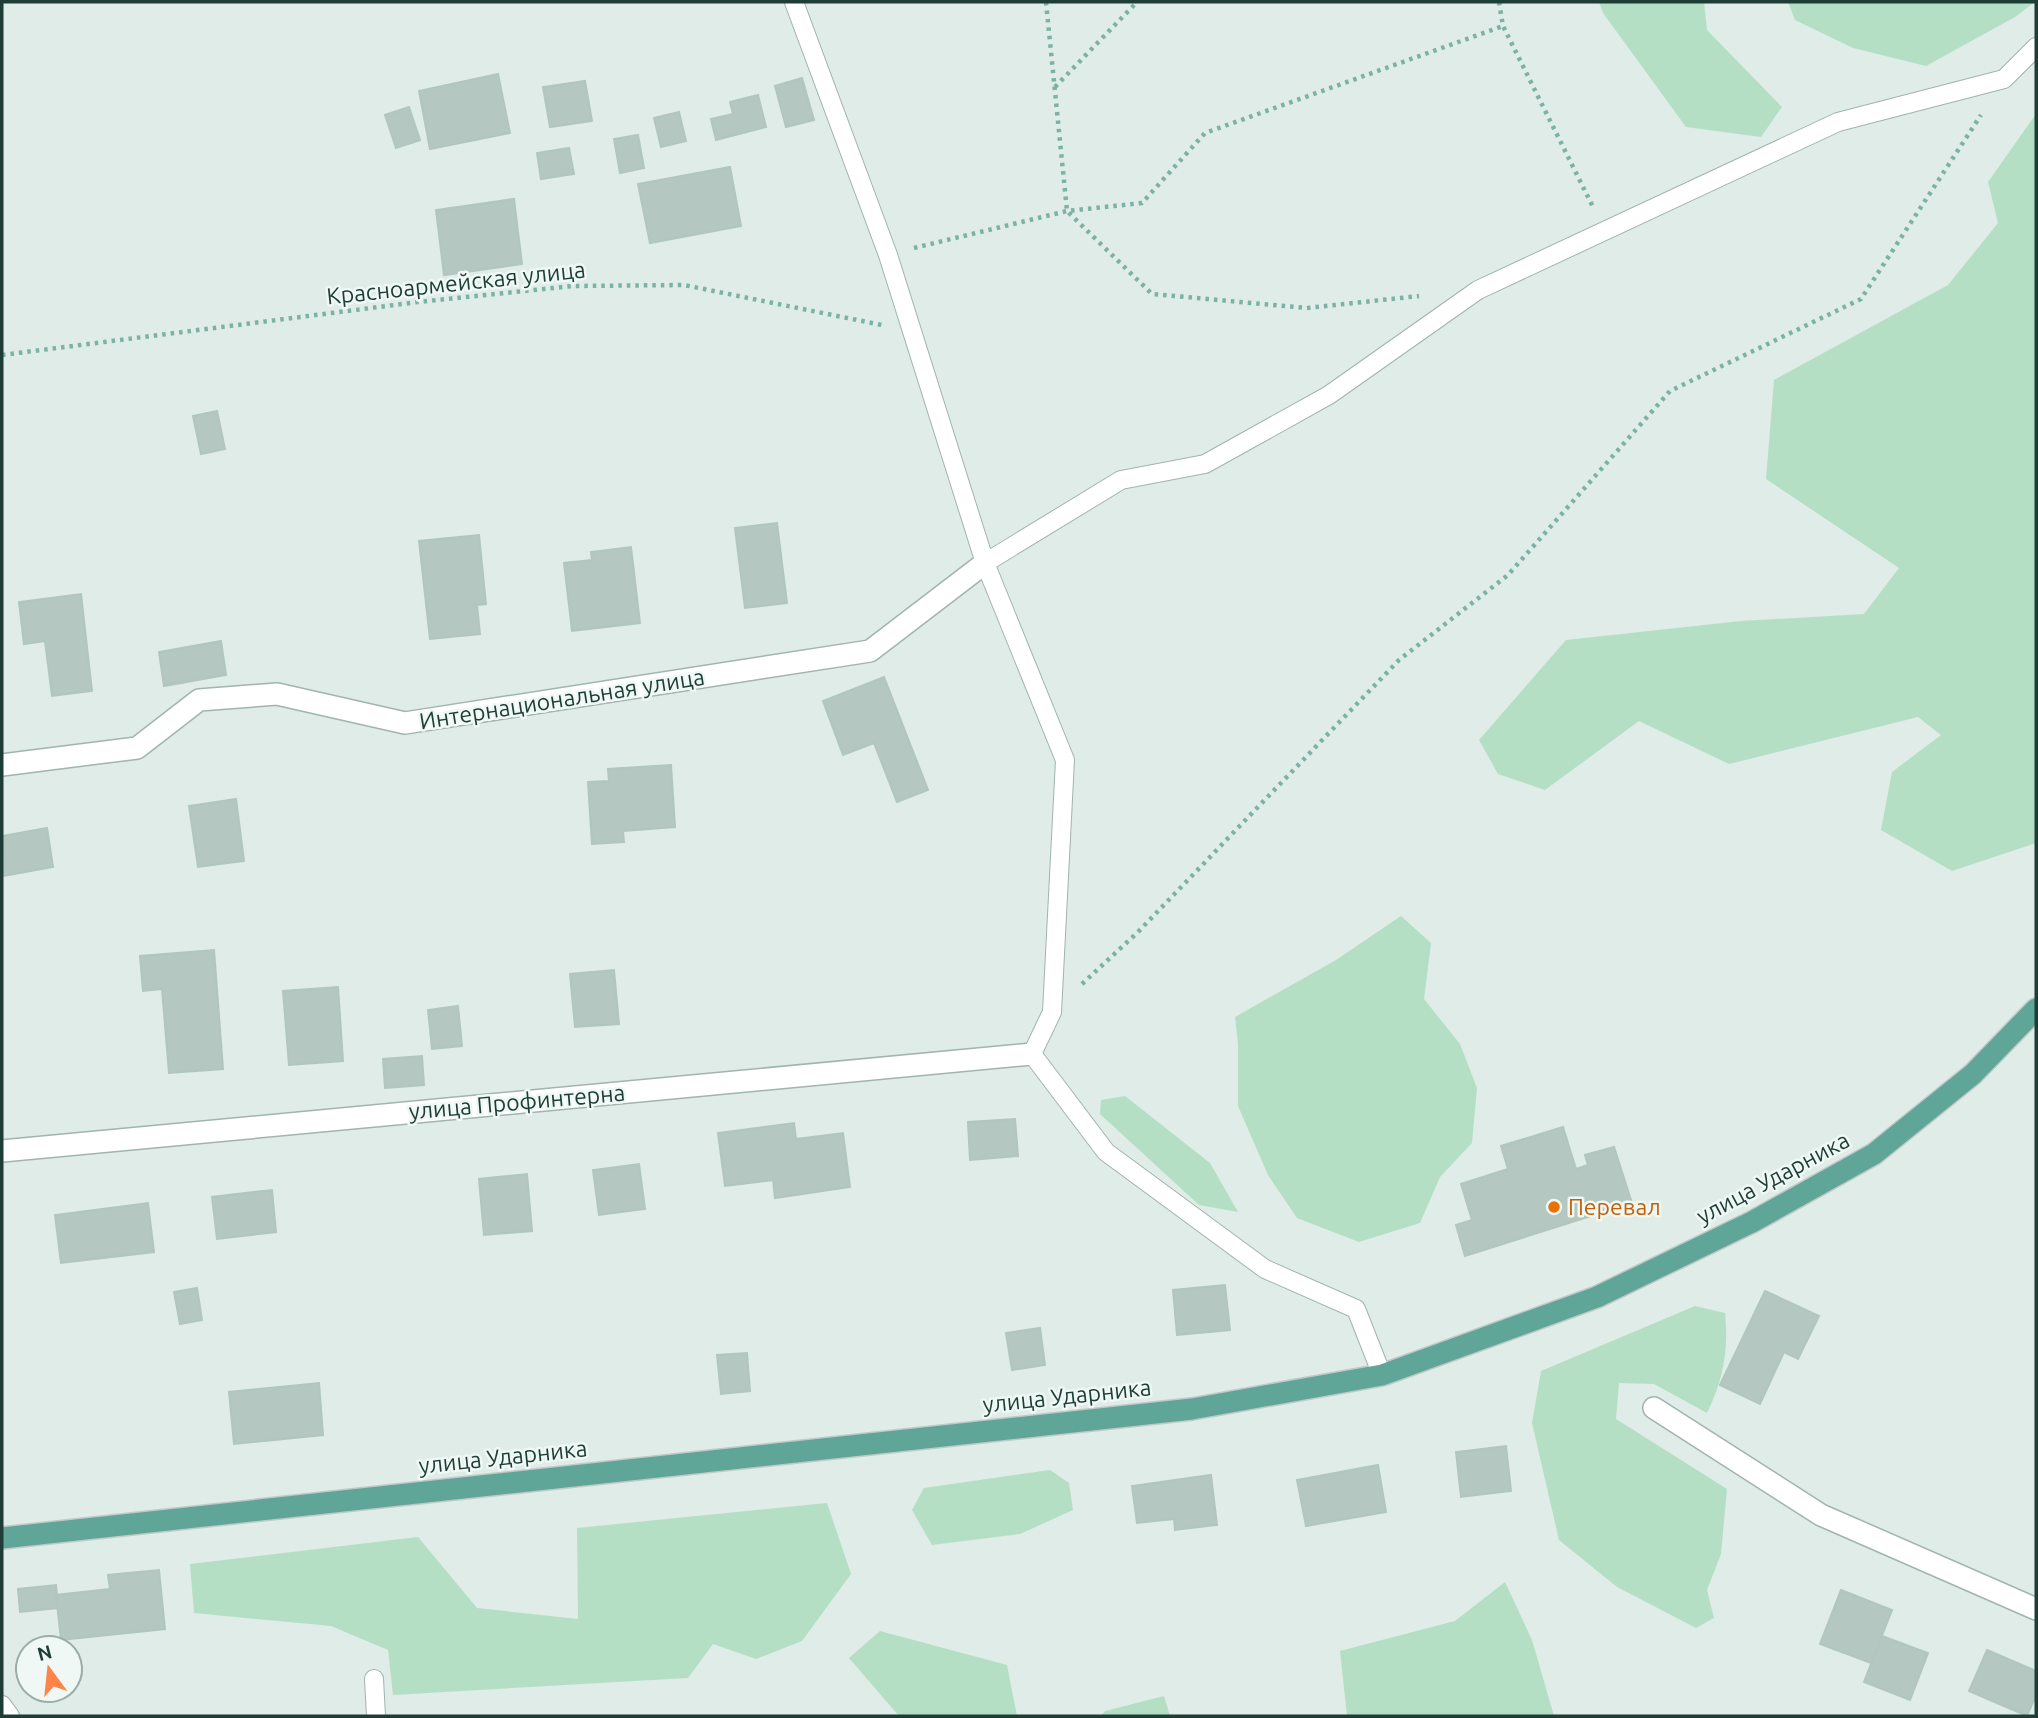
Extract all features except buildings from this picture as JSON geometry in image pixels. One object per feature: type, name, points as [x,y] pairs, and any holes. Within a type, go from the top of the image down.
[{"type":"main road","name":"улица Ударника","points":[[2,1538],[1192,1409],[1382,1375],[1597,1297],[1789,1202],[1874,1154],[1973,1074],[2036,1009]]},
{"type":"street","name":"Интернациональная улица","points":[[2,765],[137,747],[199,700],[277,694],[405,723],[870,651],[985,563]]},
{"type":"street","name":"улица Профинтерна","points":[[2,1151],[1032,1054]]},
{"type":"street","points":[[1654,1408],[1821,1515],[2036,1609]]},
{"type":"lane","points":[[794,2],[888,255],[985,563],[1065,760],[1052,1012],[1032,1054],[1106,1152],[1265,1269],[1356,1309],[1382,1375]]},
{"type":"lane","points":[[985,563],[1121,480],[1205,464],[1329,395],[1478,290],[1838,122],[2004,79],[2036,47]]},
{"type":"lane","points":[[374,1679],[376,1716]]},
{"type":"lane","points":[[2,1706],[10,1716]]},
{"type":"path","points":[[1046,2],[1067,211],[1152,294],[1307,308],[1425,295]]},
{"type":"path","points":[[1055,87],[1137,2]]},
{"type":"path","points":[[1499,2],[1503,26],[1605,229]]},
{"type":"path","points":[[888,255],[1067,211],[1142,203],[1205,133],[1503,26]]},
{"type":"path","points":[[1052,1012],[1138,932],[1399,660],[1507,575],[1670,391],[1861,299],[2004,79]]},
{"type":"path","name":"Красноармейская улица","points":[[2,355],[418,302],[573,286],[684,285],[912,331]]},
{"type":"green space","points":[[1599,2],[1704,2],[1707,30],[1782,107],[1761,137],[1686,127],[1603,13]]},
{"type":"green space","points":[[1788,2],[2035,2],[2015,17],[1926,66],[1853,48],[1795,20]]},
{"type":"green space","points":[[2036,114],[2036,843],[1952,871],[1881,830],[1892,772],[1941,735],[1918,717],[1729,764],[1639,721],[1545,790],[1498,774],[1479,740],[1566,640],[1741,621],[1864,614],[1899,568],[1766,479],[1774,380],[1948,285],[1998,223],[1988,182]]},
{"type":"green space","points":[[1401,916],[1431,943],[1424,999],[1460,1044],[1477,1088],[1472,1143],[1440,1177],[1420,1223],[1359,1242],[1297,1218],[1268,1175],[1238,1106],[1235,1017],[1336,960]]},
{"type":"green space","points":[[1125,1096],[1210,1163],[1238,1212],[1199,1205],[1100,1114],[1101,1100]]},
{"type":"green space","points":[[1695,1306],[1725,1313],[1724,1364],[1707,1413],[1654,1384],[1619,1383],[1616,1419],[1727,1489],[1721,1554],[1707,1590],[1714,1618],[1696,1628],[1617,1587],[1559,1540],[1532,1423],[1541,1371]]},
{"type":"green space","points":[[1050,1470],[1069,1483],[1073,1510],[1020,1534],[932,1545],[912,1510],[924,1488]]},
{"type":"green space","points":[[827,1503],[851,1574],[802,1641],[756,1659],[713,1644],[688,1678],[393,1695],[388,1650],[331,1626],[194,1613],[190,1564],[418,1537],[477,1608],[578,1619],[577,1528]]},
{"type":"green space","points":[[1505,1582],[1532,1640],[1554,1716],[1347,1716],[1340,1651],[1455,1621]]},
{"type":"green space","points":[[880,1631],[1007,1665],[1017,1716],[899,1716],[849,1658]]},
{"type":"green space","points":[[1164,1696],[1170,1716],[1101,1716],[1105,1711]]},
{"type":"place","name":"Перевал","points":[[1554,1207]]}]
